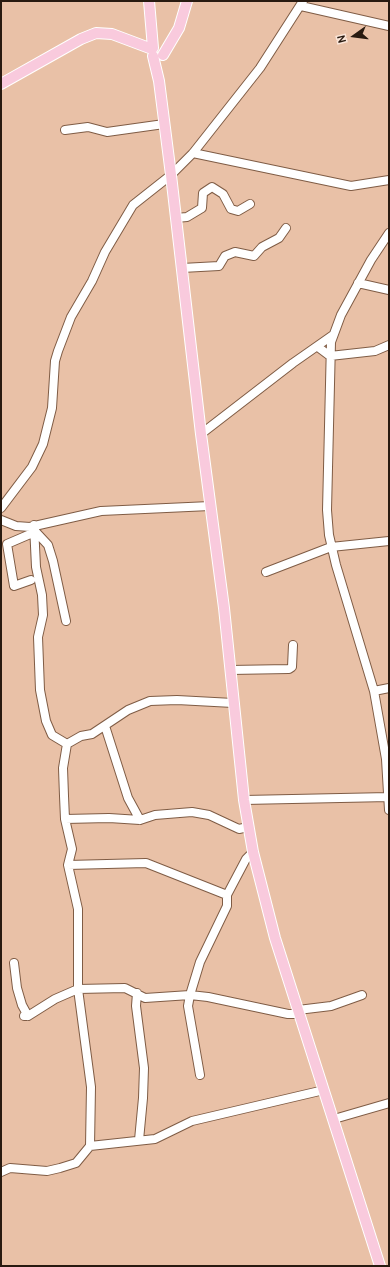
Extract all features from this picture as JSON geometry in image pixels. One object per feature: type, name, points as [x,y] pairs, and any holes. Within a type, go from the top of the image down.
[{"type":"main road","points":[[149,1],[157,52],[164,124],[248,827],[267,913],[380,1266]]},
{"type":"main road","points":[[157,52],[174,38],[183,17],[187,1]]},
{"type":"main road","points":[[1,84],[88,35],[102,32],[112,34],[157,52]]},
{"type":"street","points":[[1,508],[32,467],[43,444],[52,408],[55,361],[71,317],[92,281],[104,252],[133,205],[171,175],[193,153],[260,68],[302,3],[389,26]]},
{"type":"street","points":[[65,130],[88,127],[107,132],[164,124]]},
{"type":"street","points":[[193,153],[351,186],[389,180]]},
{"type":"street","points":[[176,218],[187,217],[202,208],[203,193],[212,187],[223,194],[231,209],[238,211],[250,204]]},
{"type":"street","points":[[182,268],[219,266],[225,256],[235,252],[254,256],[262,247],[279,238],[286,228]]},
{"type":"street","points":[[389,233],[358,283],[341,315],[333,335],[330,356],[331,410],[327,510],[331,547],[346,603],[374,691],[388,759],[389,810]]},
{"type":"street","points":[[358,283],[389,290]]},
{"type":"street","points":[[201,434],[293,363],[333,335]]},
{"type":"street","points":[[318,346],[330,356],[375,351],[389,345]]},
{"type":"street","points":[[31,580],[14,586],[7,544],[34,529],[100,511],[210,506]]},
{"type":"street","points":[[1,520],[16,526],[34,529],[48,545],[54,561],[66,621]]},
{"type":"street","points":[[34,529],[36,567],[42,595],[43,615],[38,637],[40,690],[46,721],[52,735],[67,744]]},
{"type":"street","points":[[266,572],[331,547],[389,541]]},
{"type":"street","points":[[230,670],[289,669],[292,667],[293,645]]},
{"type":"street","points":[[374,691],[389,688]]},
{"type":"street","points":[[1,1172],[10,1168],[47,1171],[60,1168],[76,1162],[90,1146],[91,1086],[78,989],[78,909],[68,865],[72,849],[66,819],[62,768],[67,744],[81,736],[92,734],[128,710],[150,701],[178,700],[233,703]]},
{"type":"street","points":[[105,726],[128,798],[140,820]]},
{"type":"street","points":[[244,800],[389,797]]},
{"type":"street","points":[[66,819],[109,818],[140,820],[155,815],[192,812],[209,816],[239,829],[248,827]]},
{"type":"street","points":[[200,1074],[188,1006],[190,995],[200,962],[227,906],[228,895],[246,859],[253,852]]},
{"type":"street","points":[[68,865],[146,863],[228,895]]},
{"type":"street","points":[[14,963],[17,988],[26,1016],[55,999],[78,989],[125,988],[145,998],[190,995],[208,997],[288,1014],[331,1006],[362,995]]},
{"type":"street","points":[[137,993],[136,1006],[144,1068],[139,1140]]},
{"type":"street","points":[[90,1146],[155,1139],[192,1121],[324,1090]]},
{"type":"street","points":[[334,1119],[389,1103]]}]
